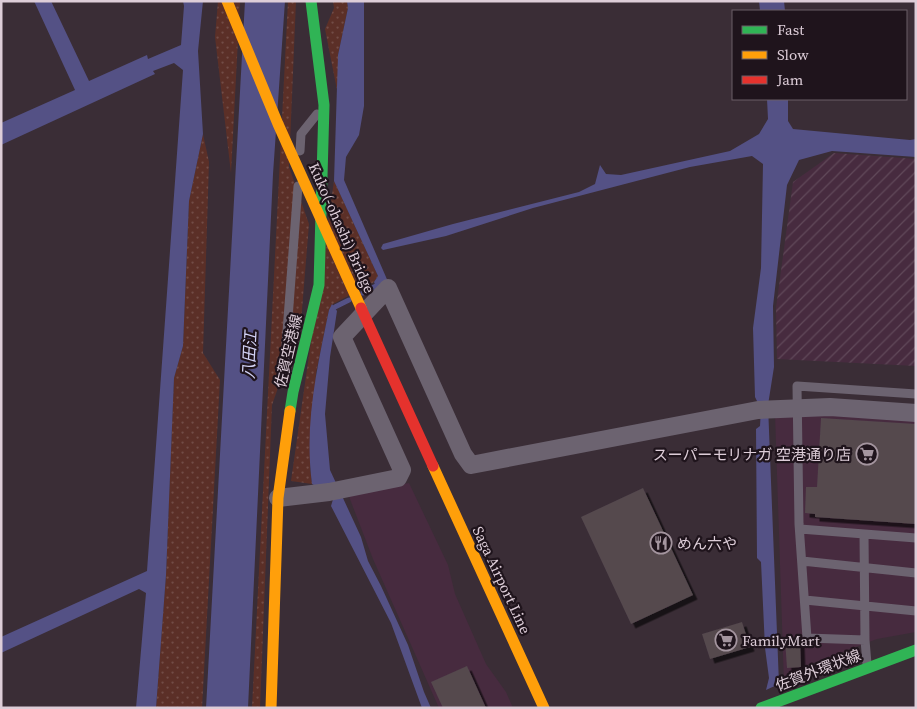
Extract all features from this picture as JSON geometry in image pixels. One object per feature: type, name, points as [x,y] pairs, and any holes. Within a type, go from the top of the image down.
[{"type":"main road","name":"Kuko(-ohashi) Bridge","points":[[227,1],[278,124],[434,466]]},
{"type":"main road","name":"佐賀空港線","points":[[270,708],[278,498],[293,392],[319,285],[324,105],[311,1]]},
{"type":"main road","name":"Saga Airport Line","points":[[434,466],[544,708]]},
{"type":"main road","name":"佐賀外環状線","points":[[761,708],[916,650]]},
{"type":"street","points":[[278,498],[398,478],[402,470],[342,337],[388,288],[464,454],[471,465],[765,410],[830,407],[916,413]]},
{"type":"lane","points":[[293,392],[285,358],[301,134],[324,105]]},
{"type":"lane","points":[[865,640],[807,638],[800,529],[797,386],[916,394]]},
{"type":"lane","points":[[800,529],[916,538]]},
{"type":"lane","points":[[864,534],[865,640],[868,667]]},
{"type":"lane","points":[[802,561],[916,573]]},
{"type":"lane","points":[[805,600],[916,611]]},
{"type":"shaded area","points":[[218,1],[240,1],[231,173],[215,37]]},
{"type":"shaded area","points":[[288,1],[296,1],[289,167],[309,224],[301,322],[272,405],[260,708],[252,708]]},
{"type":"shaded area","points":[[333,1],[347,1],[348,8],[338,55],[338,95],[325,29],[334,8]]},
{"type":"shaded area","points":[[203,134],[209,162],[203,353],[220,380],[202,708],[156,708],[166,575],[174,378],[183,346],[189,201]]},
{"type":"shaded area","points":[[834,153],[916,159],[916,366],[777,359],[776,308],[793,182]]},
{"type":"shaded area","points":[[334,181],[378,276],[374,282],[333,304],[329,310],[316,373],[310,468],[312,484],[291,481]]},
{"type":"shaded area","points":[[775,414],[916,418],[916,632],[877,639],[805,666],[784,684]]},
{"type":"shaded area","points":[[409,483],[448,565],[455,594],[486,664],[506,692],[513,708],[439,708],[373,559],[348,494]]},
{"type":"water","points":[[34,1],[51,1],[89,81],[147,55],[148,59],[181,45],[183,1],[203,1],[198,51],[203,134],[189,201],[183,346],[174,378],[166,575],[156,708],[136,708],[146,593],[139,589],[1,653],[1,637],[147,571],[183,70],[174,63],[153,71],[155,74],[1,145],[1,123],[75,90]]},
{"type":"water","name":"八田江","points":[[245,1],[285,1],[273,174],[248,708],[206,708]]},
{"type":"water","points":[[347,1],[364,1],[364,106],[359,135],[346,157],[344,180],[389,284],[377,289],[374,282],[378,276],[334,181],[338,55],[348,8]]},
{"type":"water","points":[[759,1],[784,1],[785,10],[760,10]]},
{"type":"water","points":[[767,100],[788,100],[788,121],[793,129],[916,139],[916,157],[832,151],[799,160],[787,185],[773,306],[774,367],[768,405],[779,684],[766,690],[769,678],[765,648],[761,562],[757,558],[756,429],[760,426],[761,409],[755,397],[753,328],[761,268],[763,164],[752,156],[690,167],[533,208],[446,236],[383,250],[381,248],[383,244],[453,224],[579,192],[595,184],[600,165],[606,174],[621,175],[730,151],[759,134],[768,119]]},
{"type":"water","points":[[332,304],[337,311],[330,357],[325,414],[330,470],[361,537],[368,561],[408,645],[431,708],[422,708],[391,623],[331,506],[334,496],[312,484],[310,440],[313,396],[324,332]]},
{"type":"building","name":"スーパーモリナガ 空港通り店","points":[[821,418],[916,424],[916,524],[815,517],[815,514],[805,513],[806,487],[817,487]]},
{"type":"building","points":[[643,488],[693,595],[631,624],[581,517]]},
{"type":"building","name":"FamilyMart","points":[[742,622],[750,647],[710,659],[702,634]]},
{"type":"building","points":[[785,640],[800,640],[801,667],[787,668]]},
{"type":"building","points":[[467,666],[486,708],[443,708],[431,682]]},
{"type":"waterway","points":[[363,293],[376,286]]},
{"type":"waterway","points":[[335,307],[349,300]]},
{"type":"traffic: fast","points":[[290,411],[319,285],[324,105],[311,1]]},
{"type":"traffic: fast","points":[[761,708],[916,650]]},
{"type":"traffic: slow","points":[[227,1],[278,124],[361,308]]},
{"type":"traffic: slow","points":[[271,708],[278,498],[290,411]]},
{"type":"traffic: slow","points":[[433,466],[544,708]]},
{"type":"traffic: jam","points":[[361,308],[433,466]]},
{"type":"place","name":"スーパーモリナガ 空港通り店","points":[[867,454]]},
{"type":"place","name":"めん六や","points":[[661,543]]},
{"type":"place","name":"FamilyMart","points":[[726,640]]}]
